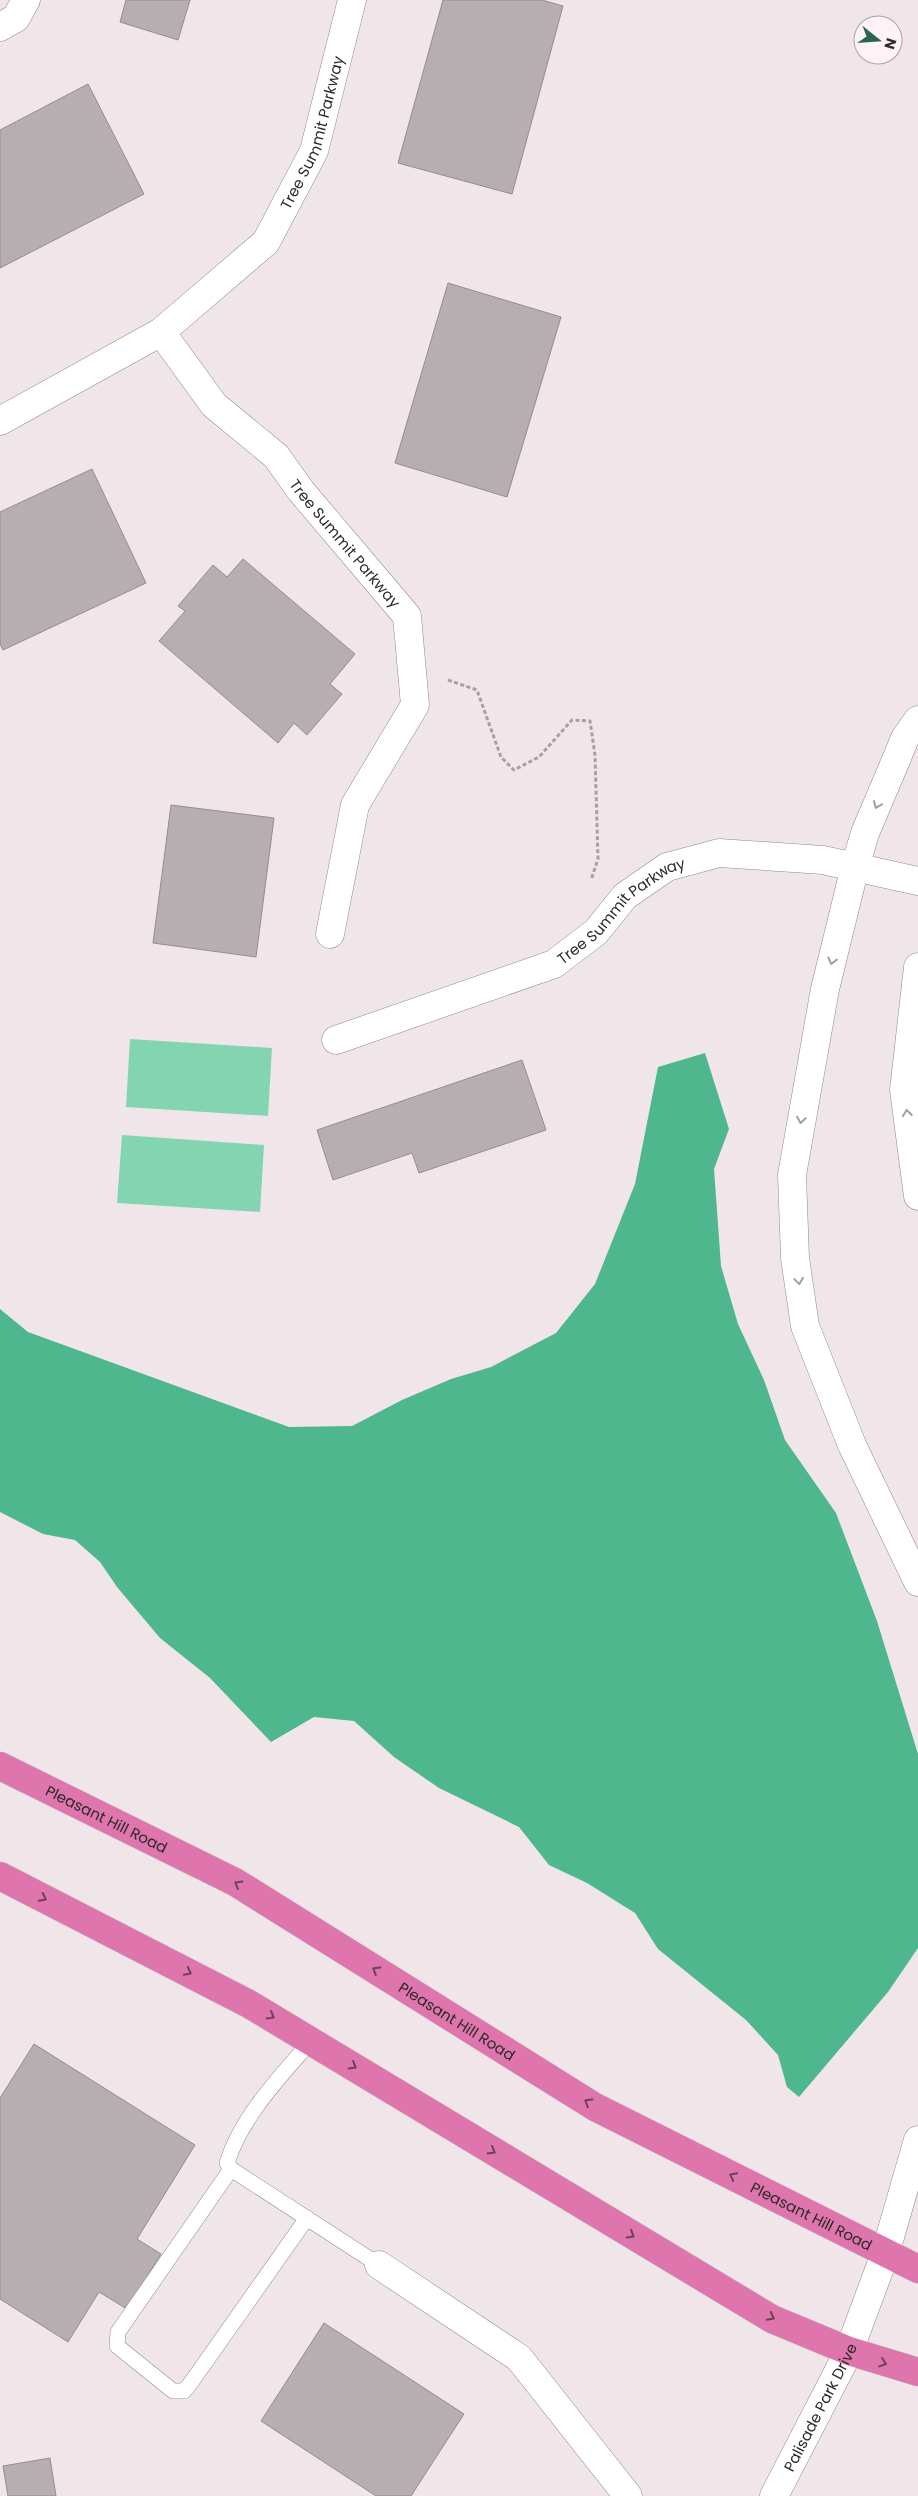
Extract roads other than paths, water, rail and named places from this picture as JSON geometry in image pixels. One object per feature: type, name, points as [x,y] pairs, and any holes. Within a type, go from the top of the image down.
[{"type":"highway","name":"Pleasant Hill Road","points":[[0,1766],[235,1882],[596,2106],[885,2254],[918,2269]]},
{"type":"highway","points":[[0,1876],[243,2000],[772,2319],[849,2351],[918,2372]]},
{"type":"street","points":[[0,27],[16,18],[26,0]]},
{"type":"street","name":"Tree Summit Parkway","points":[[0,421],[161,332],[266,242],[314,151],[352,0]]},
{"type":"street","name":"Tree Summit Parkway","points":[[161,332],[214,405],[276,456],[302,491],[407,616],[415,705],[355,805],[330,934]]},
{"type":"street","points":[[918,720],[905,738],[865,833],[855,867],[825,989],[792,1175],[795,1258],[805,1326],[852,1445],[918,1582]]},
{"type":"street","name":"Tree Summit Parkway","points":[[336,1040],[554,964],[596,932],[625,896],[667,867],[719,853],[823,860],[918,880]]},
{"type":"street","points":[[918,967],[904,1090],[918,1196]]},
{"type":"street","points":[[885,2254],[918,2140]]},
{"type":"street","name":"Palisade Park Drive","points":[[774,2496],[849,2351],[885,2254]]},
{"type":"street","points":[[379,2265],[519,2358],[628,2496]]},
{"type":"lane","points":[[311,2041],[275,2082],[250,2118],[227,2163],[231,2169],[379,2265]]},
{"type":"lane","points":[[231,2169],[118,2332],[117,2346],[124,2354],[173,2391],[184,2391],[190,2384],[307,2218]]}]
